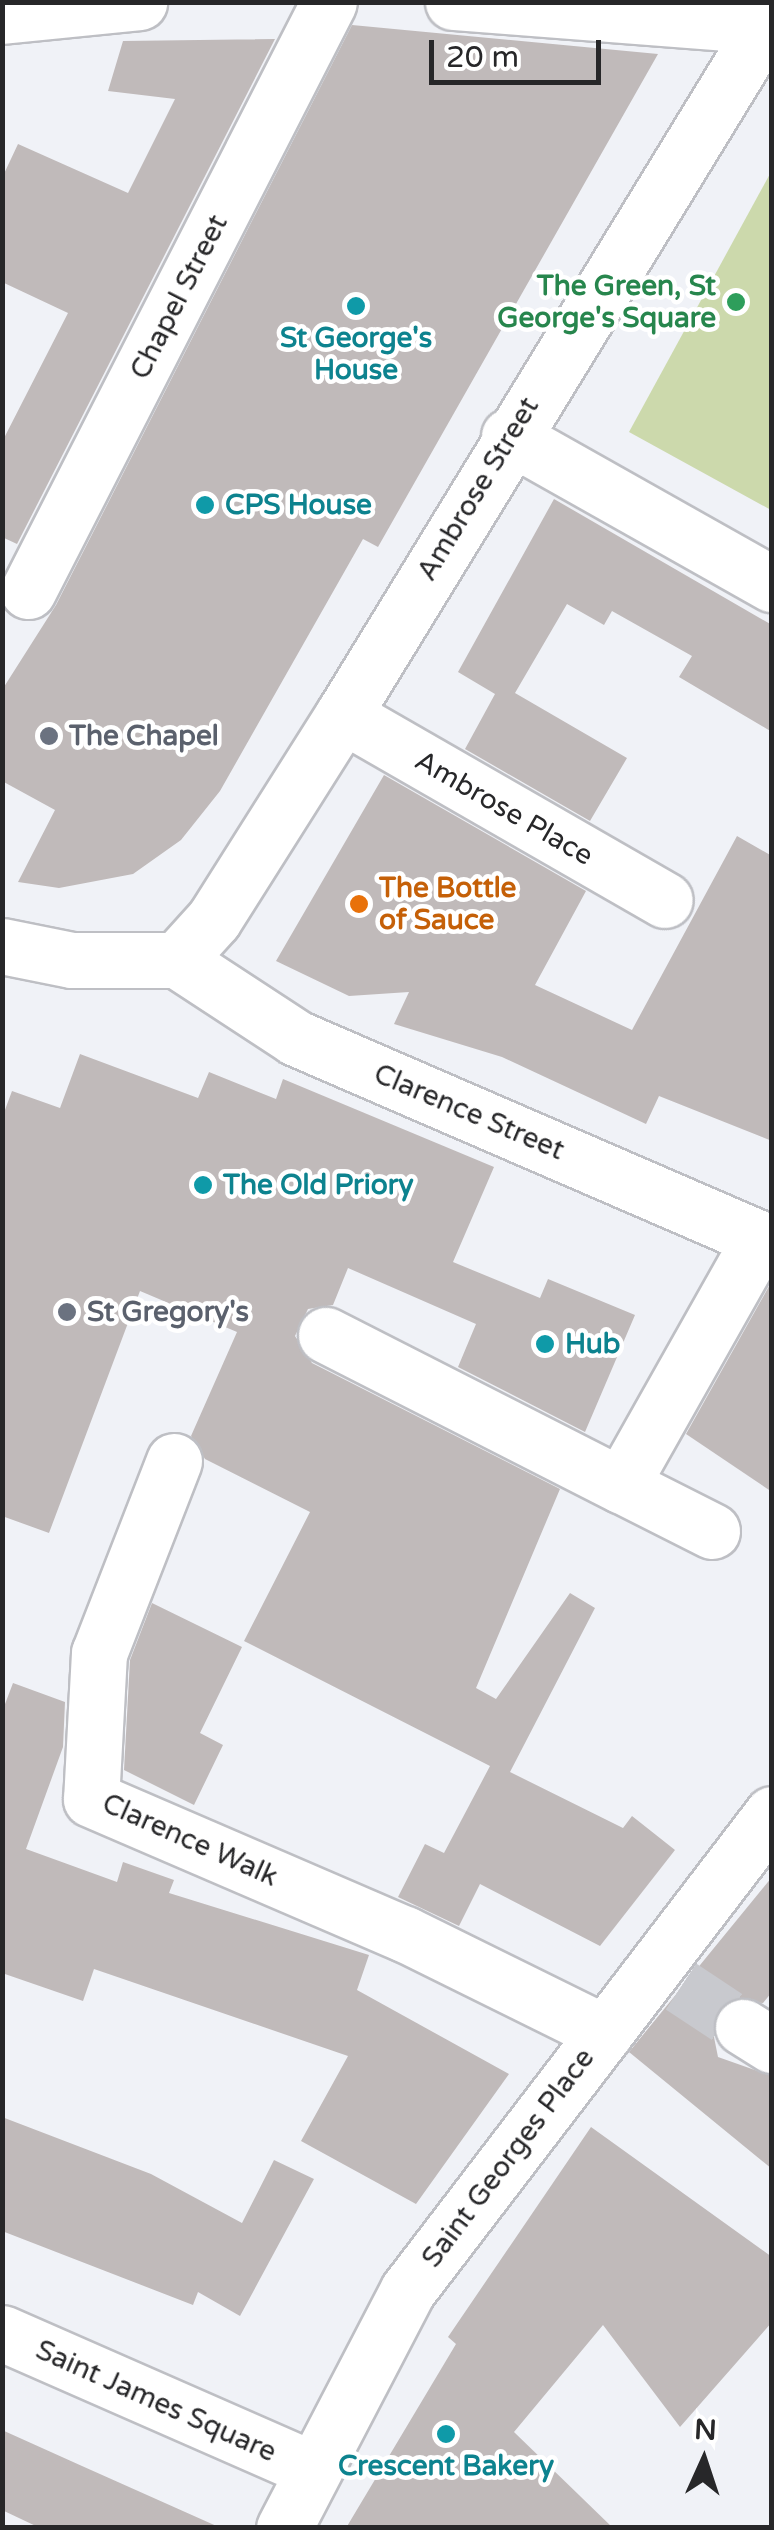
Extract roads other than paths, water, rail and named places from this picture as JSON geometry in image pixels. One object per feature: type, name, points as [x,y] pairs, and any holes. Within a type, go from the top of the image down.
[{"type":"street","points":[[2,16],[139,2]]},
{"type":"street","name":"Chapel Street","points":[[28,591],[329,2]]},
{"type":"street","points":[[453,2],[767,20]]},
{"type":"street","name":"Ambrose Street","points":[[177,960],[214,918],[343,715],[767,20]]},
{"type":"street","points":[[510,436],[772,584]]},
{"type":"street","name":"Ambrose Place","points":[[343,715],[665,900]]},
{"type":"street","points":[[2,946],[72,960],[177,960]]},
{"type":"street","name":"Clarence Street","points":[[177,960],[296,1038],[766,1241]]},
{"type":"street","points":[[621,1486],[766,1241]]},
{"type":"street","points":[[326,1336],[712,1532]]},
{"type":"street","name":"Clarence Walk","points":[[174,1461],[99,1653],[91,1798],[406,1934],[604,2033]]},
{"type":"street","name":"Saint Georges Place","points":[[284,2528],[310,2468],[408,2290],[604,2033],[668,1977],[772,1814]]},
{"type":"street","name":"Saint James Square","points":[[2,2334],[310,2468]]},
{"type":"tunnel","points":[[681,1986],[743,2027]]},
{"type":"place","name":"The Green, St George's Square","points":[[736,302]]},
{"type":"place","name":"St George's House","points":[[356,306]]},
{"type":"place","name":"CPS House","points":[[205,505]]},
{"type":"place","name":"The Chapel","points":[[49,736]]},
{"type":"place","name":"The Bottle of Sauce","points":[[359,904]]},
{"type":"place","name":"The Old Priory","points":[[203,1185]]},
{"type":"place","name":"St Gregory's","points":[[67,1312]]},
{"type":"place","name":"Hub","points":[[545,1344]]},
{"type":"place","name":"Crescent Bakery","points":[[446,2434]]}]
